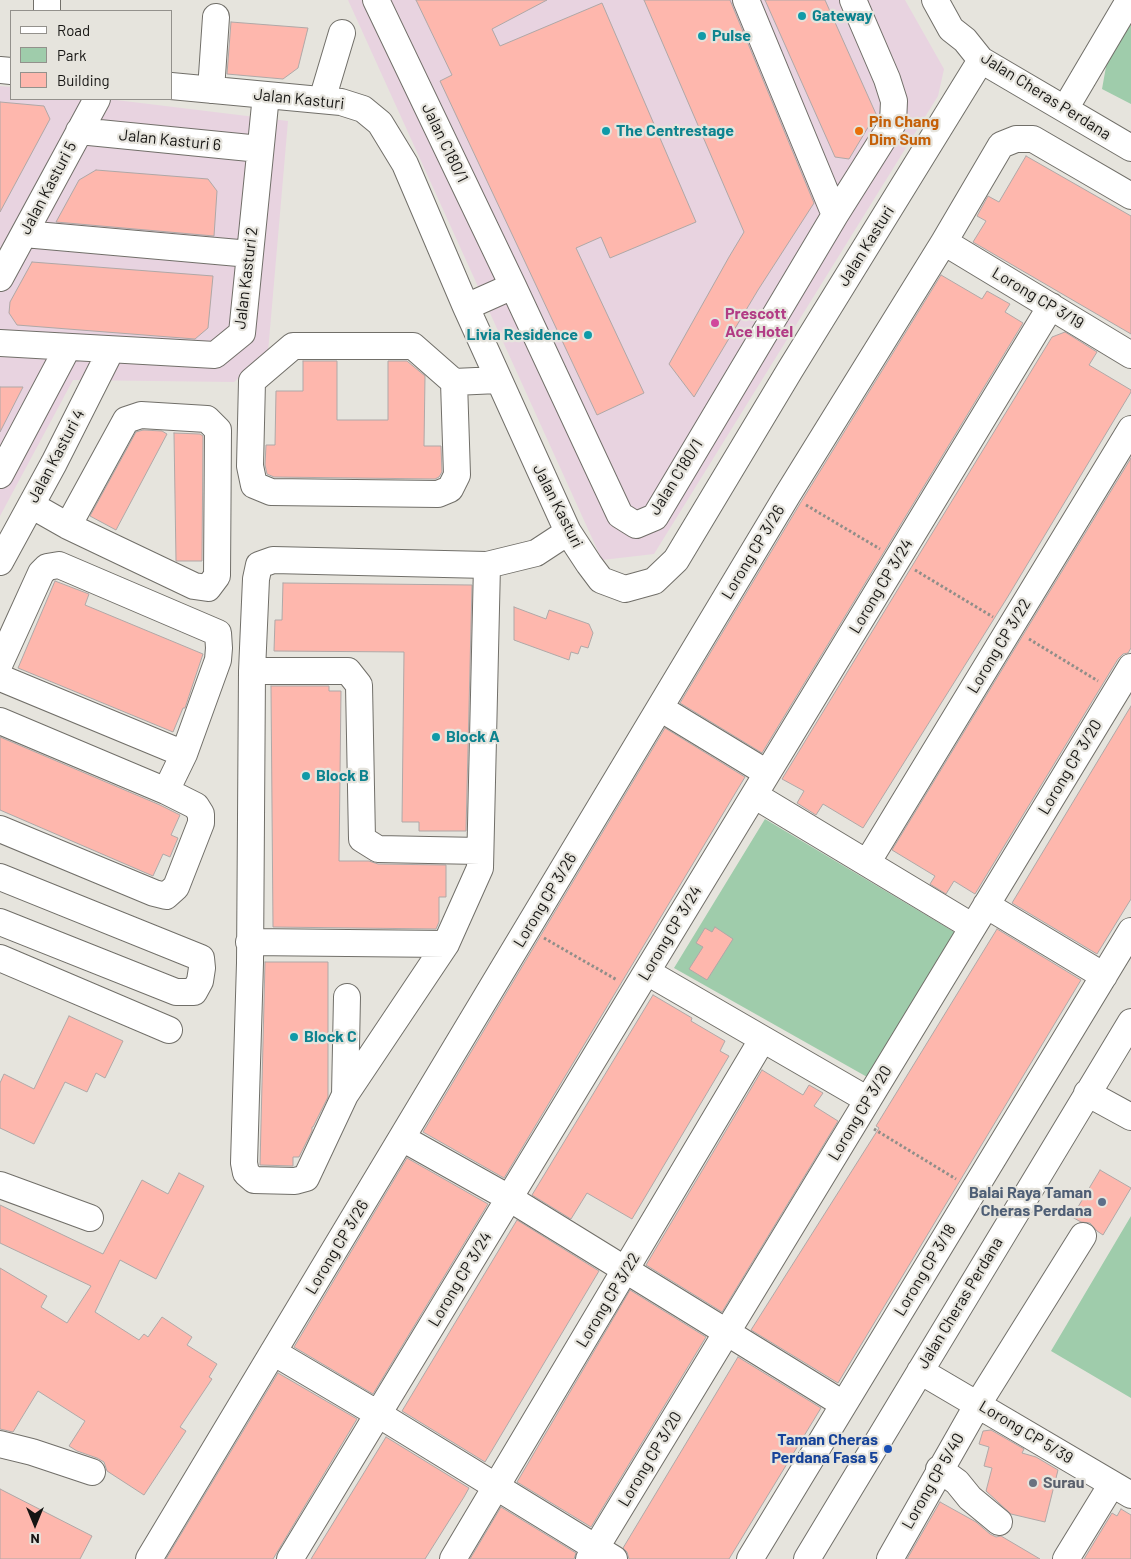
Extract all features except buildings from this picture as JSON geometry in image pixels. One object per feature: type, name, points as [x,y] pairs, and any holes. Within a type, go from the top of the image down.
[{"type":"street","points":[[746,0],[835,215]]},
{"type":"street","name":"Jalan C180/1","points":[[380,8],[620,515],[636,525],[655,517],[754,349],[893,123],[894,101],[887,79],[853,0]]},
{"type":"street","name":"Jalan Cheras Perdana","points":[[935,0],[951,29],[973,50],[1065,109],[1131,148]]},
{"type":"street","name":"Jalan Cheras Perdana","points":[[954,0],[965,22],[973,50]]},
{"type":"street","points":[[1065,109],[1127,3]]},
{"type":"street","points":[[211,90],[216,17]]},
{"type":"street","points":[[322,100],[342,33]]},
{"type":"street","name":"Jalan Kasturi","points":[[172,86],[341,102],[363,108],[380,123],[405,164],[498,380],[568,532],[588,564],[601,580],[625,589],[654,581],[676,560],[790,370],[973,50]]},
{"type":"street","name":"Jalan Kasturi 2","points":[[0,343],[215,355],[242,333],[266,95]]},
{"type":"street","name":"Jalan Kasturi 5","points":[[0,278],[96,100]]},
{"type":"street","name":"Jalan Kasturi 6","points":[[79,132],[260,149]]},
{"type":"street","name":"Lorong CP 3/26","points":[[149,1559],[788,494],[1002,145],[1016,139],[1032,139],[1131,196]]},
{"type":"street","points":[[24,234],[250,254]]},
{"type":"street","name":"Lorong CP 3/19","points":[[944,242],[1131,355]]},
{"type":"street","points":[[466,307],[513,286]]},
{"type":"street","name":"Lorong CP 3/24","points":[[290,1559],[1051,306]]},
{"type":"street","points":[[454,382],[458,475],[450,489],[438,494],[271,492],[254,485],[250,466],[252,381],[293,346],[412,346],[454,382],[498,380]]},
{"type":"street","points":[[0,475],[68,347]]},
{"type":"street","points":[[754,349],[790,370]]},
{"type":"street","name":"Jalan Kasturi 4","points":[[0,562],[111,350]]},
{"type":"street","points":[[31,506],[68,526],[194,586],[208,588],[217,576],[218,430],[207,419],[141,415],[126,420],[68,526]]},
{"type":"street","name":"Lorong CP 3/22","points":[[867,863],[1131,430]]},
{"type":"street","points":[[487,565],[480,868],[446,944],[345,1095],[306,1178],[295,1181],[254,1180],[246,1173],[244,1163],[252,671],[256,579],[259,565],[273,560],[487,565],[536,553],[568,532]]},
{"type":"street","points":[[0,664],[41,572],[47,567],[59,565],[218,633],[218,660],[184,754],[166,791]]},
{"type":"street","name":"Lorong CP 3/20","points":[[600,1555],[727,1332],[1131,667]]},
{"type":"street","points":[[252,671],[348,671],[359,685],[362,839],[378,849],[480,851]]},
{"type":"street","points":[[0,674],[3,679],[184,754]]},
{"type":"street","points":[[660,708],[867,863],[1104,976]]},
{"type":"street","points":[[0,721],[166,791],[196,806],[201,814],[201,823],[176,887],[166,896],[154,893],[0,829]]},
{"type":"street","points":[[0,877],[201,958],[200,981],[194,992],[176,992],[0,922]]},
{"type":"street","name":"Lorong CP 3/18","points":[[750,1559],[1131,931]]},
{"type":"street","points":[[249,942],[446,944]]},
{"type":"street","points":[[0,958],[169,1030]]},
{"type":"street","points":[[640,981],[762,1040],[862,1109]]},
{"type":"street","points":[[345,1095],[348,997]]},
{"type":"street","name":"Jalan Cheras Perdana","points":[[807,1559],[1087,1092],[1131,1022]]},
{"type":"street","name":"Lorong CP 3/22","points":[[452,1559],[762,1040]]},
{"type":"street","points":[[1087,1092],[1131,1117]]},
{"type":"street","points":[[402,1138],[509,1198],[843,1404]]},
{"type":"street","points":[[0,1185],[90,1218]]},
{"type":"street","name":"Lorong CP 5/40","points":[[890,1559],[939,1469],[1083,1236]]},
{"type":"street","points":[[274,1352],[378,1414],[600,1555]]},
{"type":"street","name":"Lorong CP 5/39","points":[[920,1371],[1121,1489]]},
{"type":"street","points":[[0,1444],[32,1452],[92,1472]]},
{"type":"street","points":[[939,1469],[957,1482],[976,1504],[999,1522]]},
{"type":"street","points":[[1066,1559],[1121,1489]]},
{"type":"path","points":[[788,494],[1116,692]]},
{"type":"path","points":[[528,928],[640,981]]},
{"type":"path","points":[[862,1109],[974,1189]]},
{"type":"shaded area","points":[[348,0],[905,0],[944,69],[938,96],[654,554],[602,560]]},
{"type":"shaded area","points":[[0,86],[10,87],[10,100],[116,100],[288,121],[268,352],[234,382],[73,380],[0,516]]},
{"type":"green space","points":[[1118,0],[1131,0],[1131,104],[1102,89]]},
{"type":"green space","points":[[765,819],[966,939],[876,1082],[674,968]]},
{"type":"green space","points":[[1131,1216],[1131,1398],[1051,1351]]},
{"type":"place","name":"Gateway","points":[[802,16]]},
{"type":"place","name":"Pulse","points":[[702,36]]},
{"type":"place","name":"The Centrestage","points":[[606,131]]},
{"type":"place","name":"Pin Chang Dim Sum","points":[[859,131]]},
{"type":"place","name":"Prescott Ace Hotel","points":[[715,323]]},
{"type":"place","name":"Livia Residence","points":[[588,335]]},
{"type":"place","name":"Block A","points":[[436,737]]},
{"type":"place","name":"Block B","points":[[306,776]]},
{"type":"place","name":"Block C","points":[[294,1037]]},
{"type":"place","name":"Balai Raya Taman Cheras Perdana","points":[[1102,1202]]},
{"type":"place","name":"Taman Cheras Perdana Fasa 5","points":[[888,1449]]},
{"type":"place","name":"Surau","points":[[1033,1483]]}]
